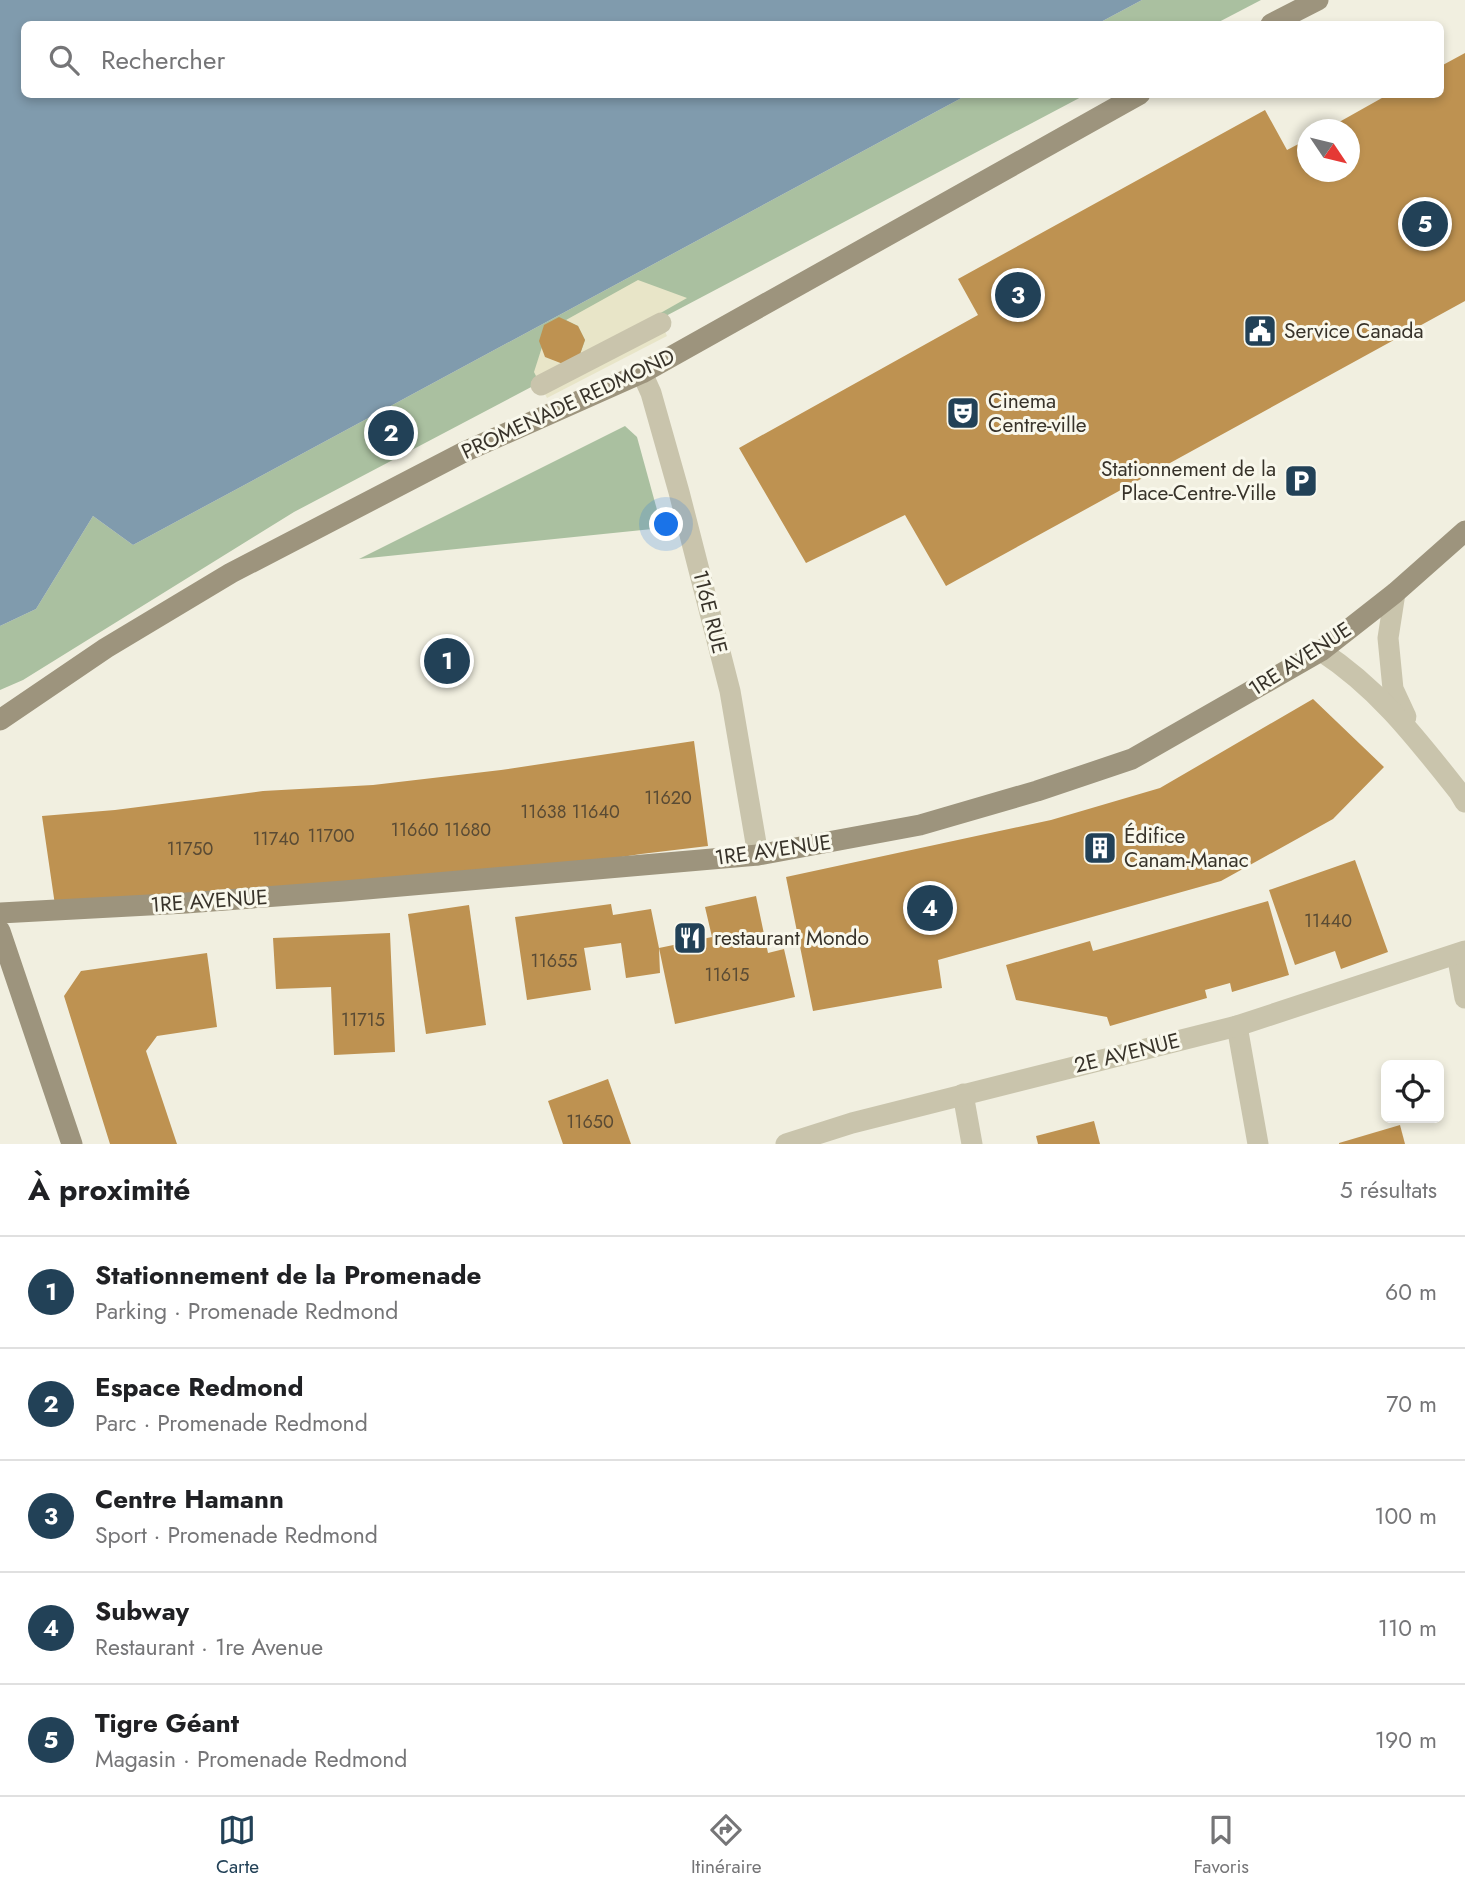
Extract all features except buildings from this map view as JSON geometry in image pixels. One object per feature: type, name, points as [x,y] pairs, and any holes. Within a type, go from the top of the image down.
[{"type":"street","points":[[1277,21],[1318,0]]},
{"type":"street","name":"PROMENADE REDMOND","points":[[0,720],[106,648],[231,573],[464,452],[642,373],[1133,98]]},
{"type":"street","points":[[541,385],[661,324]]},
{"type":"street","name":"116E RUE","points":[[642,373],[651,393],[679,492],[730,691],[758,855]]},
{"type":"street","name":"1RE AVENUE","points":[[0,913],[344,891],[758,855],[920,825],[1037,791],[1132,759],[1321,651],[1395,593],[1465,531]]},
{"type":"street","points":[[1395,593],[1388,638],[1392,689],[1414,735]]},
{"type":"street","points":[[1321,651],[1351,671],[1414,735],[1465,802]]},
{"type":"street","points":[[0,930],[72,1144]]},
{"type":"street","points":[[1461,953],[1465,998]]},
{"type":"street","name":"2E AVENUE","points":[[786,1144],[852,1123],[1237,1026],[1461,953]]},
{"type":"street","points":[[1237,1026],[1258,1144]]},
{"type":"street","points":[[963,1094],[972,1144]]},
{"type":"green space","points":[[1142,0],[1261,0],[1221,21],[1103,21]]},
{"type":"green space","points":[[961,98],[1079,98],[294,512],[23,680],[0,690],[0,626],[36,609],[93,516],[133,545]]},
{"type":"green space","points":[[625,426],[637,437],[662,528],[359,559]]},
{"type":"shaded area","points":[[638,280],[687,298],[657,315],[667,336],[547,398],[534,372],[542,347],[579,357],[585,340],[578,326],[566,320]]},
{"type":"water","points":[[0,0],[1142,0],[1103,21],[21,21],[21,98],[961,98],[133,545],[93,516],[36,609],[0,626]]},
{"type":"place","name":"Tigre Géant","points":[[1425,224]]},
{"type":"place","name":"Centre Hamann","points":[[1018,295]]},
{"type":"place","name":"Service Canada","points":[[1260,331]]},
{"type":"place","name":"Cinema Centre-ville","points":[[963,413]]},
{"type":"place","name":"Espace Redmond","points":[[391,433]]},
{"type":"place","name":"Stationnement de la Place-Centre-Ville","points":[[1301,481]]},
{"type":"place","name":"Stationnement de la Promenade","points":[[447,661]]},
{"type":"place","name":"Édifice Canam-Manac","points":[[1100,848]]},
{"type":"place","name":"Subway","points":[[930,908]]},
{"type":"place","name":"restaurant Mondo","points":[[690,938]]}]
